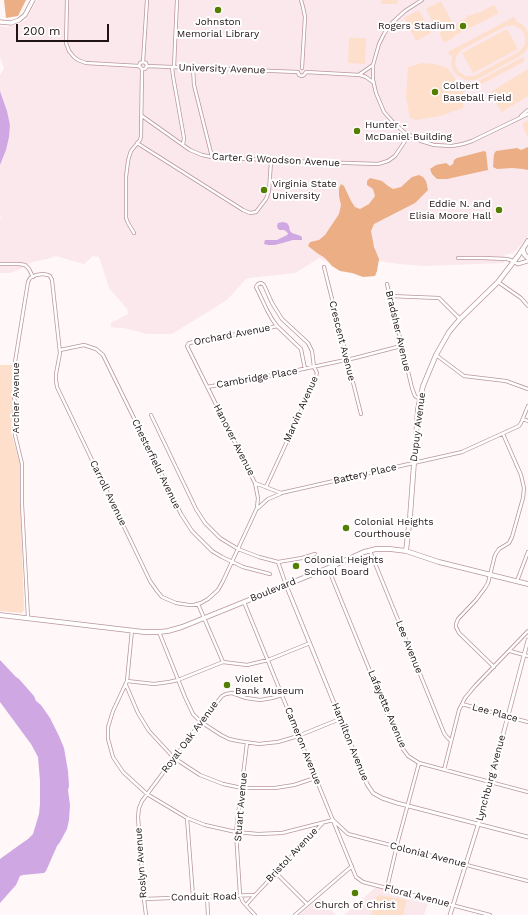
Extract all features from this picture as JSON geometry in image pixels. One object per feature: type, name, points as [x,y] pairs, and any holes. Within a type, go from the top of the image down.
[{"type":"main road","points":[[0,22],[11,23],[19,20],[25,15],[33,0]]},
{"type":"main road","name":"Dupuy Avenue","points":[[406,551],[420,399],[423,386],[436,355],[446,337],[460,319],[498,282],[528,241]]},
{"type":"main road","points":[[523,249],[524,254],[528,259]]},
{"type":"main road","name":"Boulevard","points":[[0,615],[132,630],[159,632],[175,630],[370,550],[376,549],[406,551],[439,562],[528,584]]},
{"type":"street","points":[[67,0],[66,43],[68,51],[74,57],[86,63],[139,66],[142,69],[141,137],[129,156],[126,177],[126,218],[134,232]]},
{"type":"street","points":[[142,69],[145,69],[146,66],[146,63],[143,62],[147,0]]},
{"type":"street","points":[[177,0],[173,76],[184,138],[183,145]]},
{"type":"street","points":[[298,72],[302,68],[304,7],[301,0]]},
{"type":"street","points":[[422,0],[416,1],[386,30],[379,44],[373,65],[374,82],[378,100],[384,112],[393,122],[408,135],[430,144],[445,146],[467,143],[528,114]]},
{"type":"street","points":[[139,66],[140,63],[143,62]]},
{"type":"street","points":[[360,74],[373,65]]},
{"type":"street","name":"University Avenue","points":[[146,66],[298,72],[299,75],[302,76],[306,72],[360,74],[374,82]]},
{"type":"street","points":[[193,68],[194,85],[212,157]]},
{"type":"street","points":[[302,68],[306,72]]},
{"type":"street","points":[[518,119],[528,110]]},
{"type":"street","name":"Carter G Woodson Avenue","points":[[142,116],[196,153],[212,157],[378,164],[388,161],[395,156],[408,135]]},
{"type":"street","points":[[137,143],[243,210],[250,212],[256,212],[266,199],[269,191],[270,160]]},
{"type":"street","points":[[458,258],[508,259],[520,264],[528,259]]},
{"type":"street","points":[[0,264],[25,265],[33,277]]},
{"type":"street","name":"Crescent Avenue","points":[[324,267],[361,414]]},
{"type":"street","name":"Carroll Avenue","points":[[33,277],[40,274],[46,274],[50,276],[52,280],[60,350],[56,374],[57,388],[150,581],[157,591],[167,600],[182,605],[198,604]]},
{"type":"street","name":"Archer Avenue","points":[[28,618],[22,504],[22,464],[14,435],[14,427],[15,362],[28,282],[30,278],[33,277]]},
{"type":"street","points":[[498,282],[521,298],[528,306]]},
{"type":"street","name":"Marvin Avenue","points":[[266,487],[317,371],[314,367],[312,351],[308,343],[282,319],[272,303],[264,285],[261,283],[258,284],[256,287],[266,310],[277,326],[301,349],[305,369]]},
{"type":"street","name":"Bradsher Avenue","points":[[387,284],[413,393],[416,398],[420,399]]},
{"type":"street","points":[[390,296],[439,298],[460,319]]},
{"type":"street","name":"Orchard Avenue","points":[[188,344],[277,326]]},
{"type":"street","name":"Hanover Avenue","points":[[188,344],[187,347],[255,483],[266,487]]},
{"type":"street","name":"Chesterfield Avenue","points":[[60,350],[84,345],[96,349],[103,355],[185,521],[192,531],[212,551],[232,563],[270,574]]},
{"type":"street","name":"Cambridge Place","points":[[207,387],[305,369],[401,346]]},
{"type":"street","points":[[436,355],[464,376],[506,382],[528,389]]},
{"type":"street","points":[[528,406],[523,419],[528,421]]},
{"type":"street","name":"Chesterfield Avenue","points":[[151,415],[196,509],[205,523],[220,538],[238,549],[278,562],[315,554]]},
{"type":"street","name":"Battery Place","points":[[280,493],[462,452],[519,426],[523,419]]},
{"type":"street","points":[[494,667],[460,635],[456,624],[458,619],[483,592],[488,583],[494,556],[512,538],[524,492],[521,475],[503,434]]},
{"type":"street","points":[[255,483],[257,508]]},
{"type":"street","points":[[266,487],[280,493]]},
{"type":"street","points":[[223,662],[198,604],[208,599],[218,590],[257,508],[268,498],[280,493]]},
{"type":"street","name":"Lee Avenue","points":[[370,550],[444,733],[451,741]]},
{"type":"street","points":[[516,581],[528,552]]},
{"type":"street","name":"Hamilton Avenue","points":[[278,562],[340,719],[363,774],[373,793],[382,798],[408,806],[528,837]]},
{"type":"street","name":"Lafayette Avenue","points":[[328,568],[400,745],[408,756],[419,763],[528,792]]},
{"type":"street","name":"Cameron Avenue","points":[[244,602],[352,866],[358,879],[368,884]]},
{"type":"street","points":[[132,630],[126,683],[113,711],[108,727],[108,740],[113,757],[123,772],[147,794],[187,818],[205,825],[236,832],[258,834],[282,833],[322,823]]},
{"type":"street","points":[[444,770],[462,704],[468,693],[528,631]]},
{"type":"street","points":[[159,632],[193,714],[211,729],[229,739],[259,744],[278,742],[298,736],[340,719]]},
{"type":"street","name":"Lynchburg Avenue","points":[[450,915],[490,782],[526,655],[528,640]]},
{"type":"street","points":[[126,683],[159,684],[178,680],[223,662],[247,665],[268,660],[310,643]]},
{"type":"street","points":[[509,651],[526,655]]},
{"type":"street","points":[[126,683],[138,713],[148,731],[174,758],[200,775],[223,784],[242,788],[275,788],[316,778]]},
{"type":"street","name":"Royal Oak Avenue","points":[[138,811],[147,794],[219,698],[226,694],[232,693],[246,698],[260,700],[282,695]]},
{"type":"street","name":"Lee Place","points":[[462,704],[528,722]]},
{"type":"street","name":"Stuart Avenue","points":[[240,895],[236,832],[247,742]]},
{"type":"street","points":[[387,888],[419,763]]},
{"type":"street","name":"Roslyn Avenue","points":[[138,811],[146,915]]},
{"type":"street","points":[[187,818],[193,897]]},
{"type":"street","name":"Bristol Avenue","points":[[246,905],[322,823],[333,820]]},
{"type":"street","name":"Colonial Avenue","points":[[333,820],[348,834],[528,881]]},
{"type":"street","points":[[339,835],[348,834]]},
{"type":"street","points":[[294,915],[352,866]]},
{"type":"street","points":[[276,873],[307,904]]},
{"type":"street","name":"Floral Avenue","points":[[368,884],[490,915]]},
{"type":"street","points":[[240,895],[255,895]]},
{"type":"street","name":"Conduit Road","points":[[144,899],[240,895],[243,902],[255,915]]},
{"type":"street","points":[[207,896],[208,915]]},
{"type":"shaded area","points":[[4,0],[26,0],[18,16],[6,18]]},
{"type":"shaded area","name":"Virginia State University","points":[[37,0],[528,0],[528,236],[513,253],[505,255],[504,263],[424,266],[372,260],[341,267],[318,258],[295,273],[249,278],[245,280],[227,300],[172,334],[147,334],[124,328],[111,327],[111,323],[128,314],[127,309],[109,288],[99,257],[93,256],[84,264],[56,256],[32,262],[10,273],[0,273],[0,165],[6,150],[10,125],[0,91],[0,75],[4,68],[0,57],[0,26],[7,27],[19,24],[26,20]]},
{"type":"shaded area","points":[[381,0],[398,0],[397,4],[381,4]]},
{"type":"shaded area","points":[[441,1],[452,22],[437,30],[426,9]]},
{"type":"shaded area","name":"Rogers Stadium","points":[[494,5],[499,13],[454,36],[444,43],[439,33],[467,18],[467,16],[478,12],[479,13]]},
{"type":"shaded area","points":[[419,10],[431,33],[416,41],[404,18]]},
{"type":"shaded area","points":[[514,17],[516,20],[515,21],[523,25],[528,32],[528,47],[525,52],[476,80],[465,80],[456,74],[451,64],[453,55],[450,56],[448,52]],"holes":[[[513,25],[521,29],[525,36],[525,44],[520,51],[474,76],[466,76],[459,72],[455,61],[461,50],[504,27]]]},
{"type":"shaded area","points":[[507,29],[518,49],[473,73],[462,53]]},
{"type":"shaded area","points":[[349,38],[366,38],[365,64],[348,63]]},
{"type":"shaded area","points":[[523,57],[525,61],[480,85],[478,81]]},
{"type":"shaded area","name":"Colbert Baseball Field","points":[[422,63],[435,64],[447,68],[463,90],[463,108],[440,116],[416,120],[410,118],[406,97],[408,67]]},
{"type":"shaded area","points":[[528,69],[528,96],[502,112],[489,93]]},
{"type":"shaded area","points":[[0,91],[10,125],[6,150],[0,165]]},
{"type":"shaded area","points":[[528,120],[528,138],[523,127],[523,123]]},
{"type":"shaded area","points":[[528,147],[528,170],[512,168],[497,169],[493,167],[494,154],[496,151],[517,148],[521,150]]},
{"type":"shaded area","points":[[484,151],[486,152],[488,170],[447,179],[437,179],[432,174],[430,169],[436,165],[446,163],[450,166],[457,158]]},
{"type":"shaded area","points":[[419,175],[426,181],[428,190],[415,203],[374,224],[371,231],[374,247],[379,259],[375,276],[363,277],[340,271],[308,246],[310,242],[319,240],[325,235],[339,214],[341,205],[339,188],[341,184],[344,186],[355,207],[360,209],[369,204],[375,196],[373,189],[367,185],[367,181],[370,178],[382,181],[393,189],[401,187],[412,177]]},
{"type":"shaded area","points":[[278,223],[287,223],[292,233],[301,236],[302,240],[293,240],[275,245],[264,244],[265,240],[277,240],[288,234],[284,230],[278,229]]},
{"type":"shaded area","points":[[0,365],[13,365],[11,432],[20,463],[24,610],[22,613],[0,611]]},
{"type":"shaded area","points":[[0,660],[19,679],[34,696],[36,701],[41,705],[50,718],[59,736],[64,748],[68,771],[70,805],[67,829],[57,846],[46,871],[44,873],[20,876],[16,885],[0,903],[0,859],[33,834],[39,814],[40,781],[38,757],[31,744],[0,702]]},
{"type":"shaded area","points":[[376,887],[429,900],[424,915],[344,915]]},
{"type":"shaded area","points":[[379,895],[407,900],[403,915],[371,915],[376,897]]},
{"type":"shaded area","points":[[320,898],[336,915],[299,915]]},
{"type":"place","name":"Johnston Memorial Library","points":[[218,10]]},
{"type":"place","name":"Rogers Stadium","points":[[463,26]]},
{"type":"place","name":"Colbert Baseball Field","points":[[435,92]]},
{"type":"place","name":"Hunter - McDaniel Building","points":[[357,131]]},
{"type":"place","name":"Virginia State University","points":[[264,190]]},
{"type":"place","name":"Eddie N. and Elisia Moore Hall","points":[[499,210]]},
{"type":"place","name":"Colonial Heights Courthouse","points":[[346,528]]},
{"type":"place","name":"Colonial Heights School Board","points":[[296,566]]},
{"type":"place","name":"Violet Bank Museum","points":[[227,685]]},
{"type":"place","name":"Church of Christ","points":[[355,893]]}]
